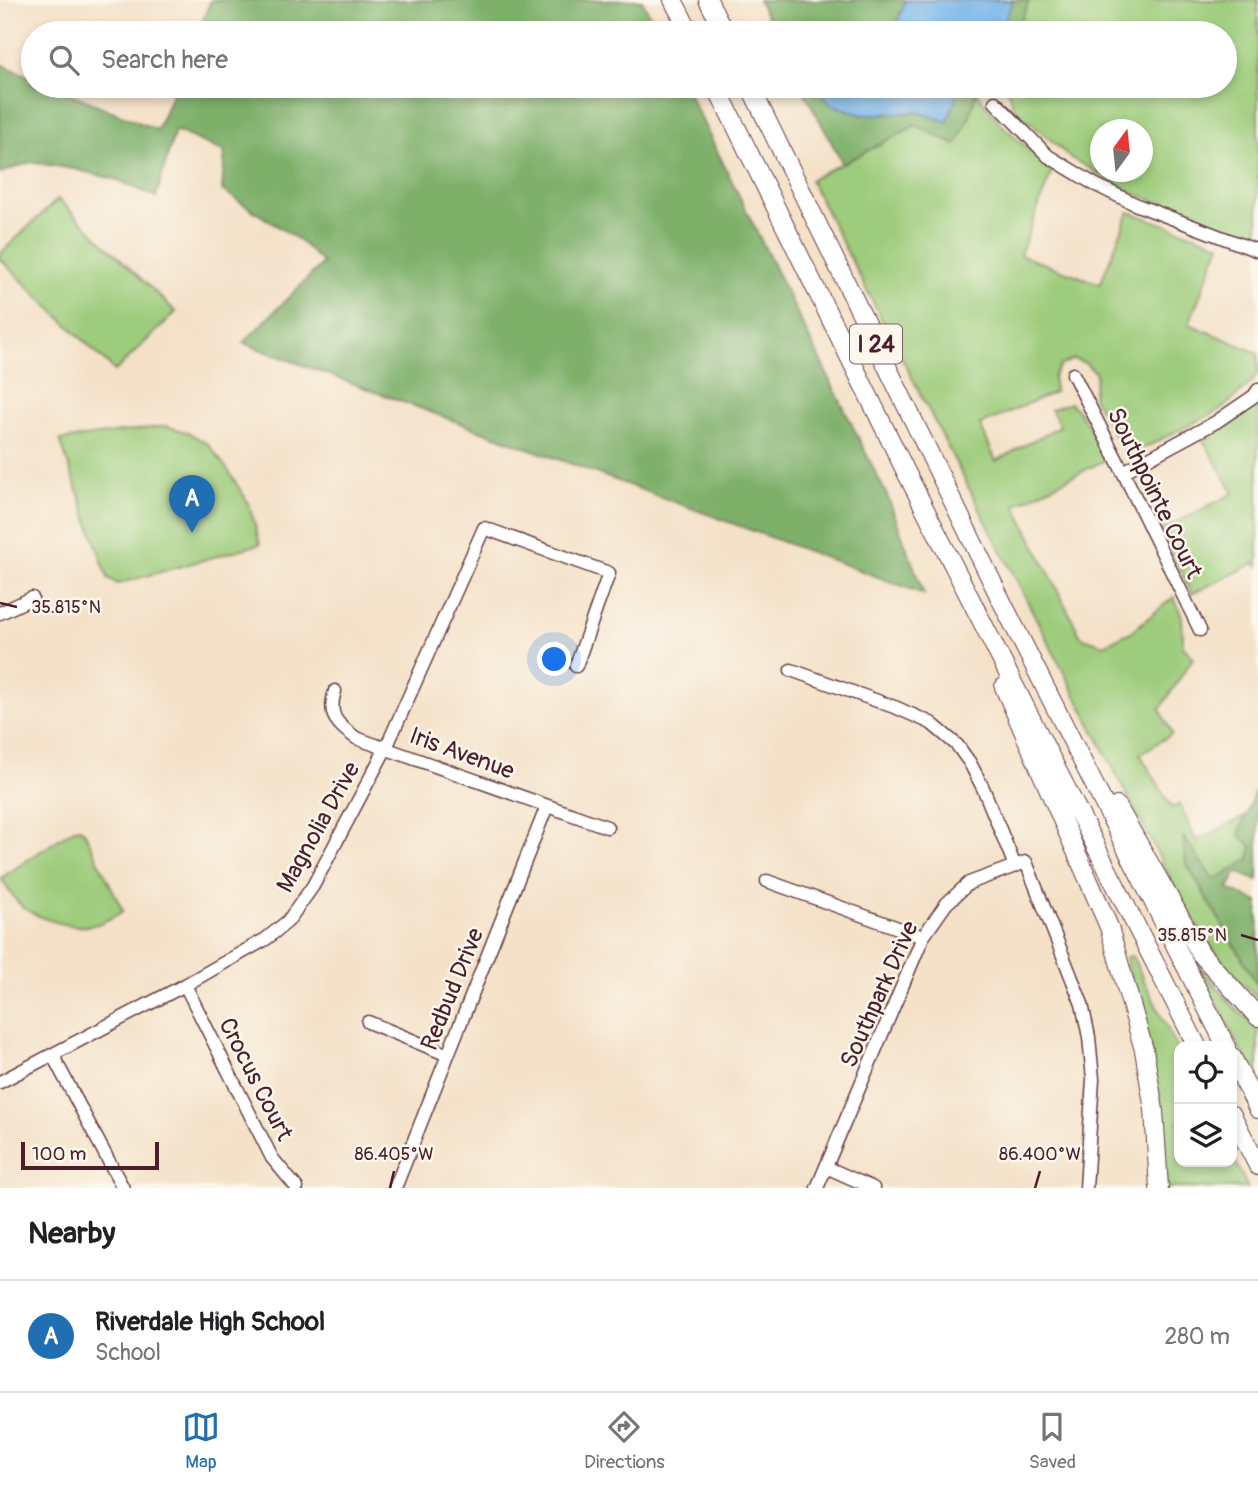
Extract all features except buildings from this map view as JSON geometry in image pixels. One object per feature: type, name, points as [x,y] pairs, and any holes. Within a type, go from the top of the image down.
[{"type":"highway","points":[[673,0],[684,21]]},
{"type":"highway","points":[[708,0],[718,21]]},
{"type":"highway","name":"I 24","points":[[722,98],[905,470],[1194,1041]]},
{"type":"highway","name":"I 24","points":[[756,98],[1002,602],[1223,1041]]},
{"type":"highway","points":[[1002,602],[1201,954],[1258,1017]]},
{"type":"highway","points":[[980,617],[1006,694],[1109,927],[1144,1050],[1154,1110],[1159,1188]]},
{"type":"highway","points":[[1237,1067],[1258,1109]]},
{"type":"highway","points":[[1237,1125],[1258,1166]]},
{"type":"street","points":[[995,102],[1048,156],[1094,184],[1137,205],[1258,251]]},
{"type":"street","name":"Southpointe Court","points":[[1073,374],[1200,630]]},
{"type":"street","points":[[1123,472],[1216,422],[1254,396],[1258,390]]},
{"type":"street","name":"Magnolia Drive","points":[[0,1083],[185,985],[266,939],[288,921],[313,887],[386,748],[484,528],[609,573],[576,666]]},
{"type":"street","points":[[0,614],[32,598]]},
{"type":"street","points":[[791,670],[931,723],[957,746],[970,763],[1021,864],[1082,1004],[1089,1037],[1093,1079],[1086,1188]]},
{"type":"street","name":"Iris Avenue","points":[[335,691],[332,707],[334,717],[341,727],[356,738],[607,827]]},
{"type":"street","name":"Redbud Drive","points":[[396,1188],[547,806]]},
{"type":"street","name":"Southpark Drive","points":[[817,1188],[923,937],[946,904],[969,883],[1021,864]]},
{"type":"street","points":[[767,881],[923,937]]},
{"type":"street","name":"Crocus Court","points":[[185,985],[272,1157],[297,1188]]},
{"type":"street","points":[[368,1022],[448,1055]]},
{"type":"street","points":[[53,1056],[123,1188]]},
{"type":"street","points":[[826,1167],[873,1188]]},
{"type":"green space","points":[[211,0],[642,0],[653,21],[203,21]]},
{"type":"green space","points":[[758,0],[906,0],[898,21],[769,21]]},
{"type":"green space","points":[[1013,0],[1029,0],[1021,21],[1005,21]]},
{"type":"green space","points":[[1029,0],[1258,0],[1258,240],[1131,192],[1113,182],[1153,182],[1153,119],[1090,119],[1090,169],[1071,158],[1014,108],[1010,98],[1237,98],[1237,21],[1021,21]]},
{"type":"green space","points":[[0,64],[21,73],[21,98],[81,98],[157,130],[171,98],[691,98],[888,498],[924,594],[243,343],[323,263],[300,241],[222,190],[225,152],[175,130],[156,197],[118,180],[31,162],[0,173]]},
{"type":"green space","points":[[807,98],[826,98],[829,103],[862,115],[919,112],[947,122],[956,98],[975,98],[956,145],[916,125],[843,164]]},
{"type":"green space","points":[[974,98],[981,98],[1000,123],[1052,171],[1020,255],[1100,284],[1129,212],[1220,244],[1189,324],[1258,353],[1258,372],[1252,382],[1222,409],[1134,453],[1120,445],[1093,397],[1096,373],[1085,363],[1073,359],[1060,366],[1053,377],[1055,392],[980,425],[996,461],[1060,426],[1051,409],[1070,403],[1086,422],[1098,445],[1105,460],[1015,505],[1081,637],[1104,645],[1131,632],[1174,597],[1182,617],[1183,646],[1193,658],[1160,709],[1172,734],[1140,754],[1172,808],[1180,804],[1196,841],[1246,816],[1239,835],[1252,846],[1249,859],[1223,876],[1213,879],[1183,838],[1186,863],[1258,985],[1258,998],[1218,955],[1185,907],[810,180],[916,124],[956,145]]},
{"type":"green space","points":[[58,199],[176,312],[115,371],[0,259],[0,254]]},
{"type":"green space","points":[[1258,402],[1258,567],[1255,563],[1192,594],[1160,531],[1234,493],[1203,440],[1239,418]]},
{"type":"green space","points":[[166,426],[189,433],[208,444],[249,504],[260,544],[118,584],[108,578],[60,440]]},
{"type":"green space","points":[[1258,782],[1258,881],[1237,872],[1228,889],[1258,902],[1258,985],[1186,863],[1183,836],[1213,879],[1223,876],[1249,859],[1252,846],[1239,835]]},
{"type":"green space","points":[[80,828],[85,833],[123,911],[88,926],[64,924],[31,912],[17,902],[1,878],[74,829]]},
{"type":"green space","points":[[1132,956],[1174,1042],[1174,1167],[1237,1165],[1248,1188],[1164,1188],[1126,957]]},
{"type":"green space","points":[[1194,959],[1232,1005],[1258,1029],[1258,1083]]},
{"type":"water","points":[[906,0],[1013,0],[1005,21],[898,21]]},
{"type":"water","points":[[826,98],[956,98],[947,122],[919,112],[862,115],[829,103]]},
{"type":"place","name":"Riverdale High School","points":[[192,533]]}]
